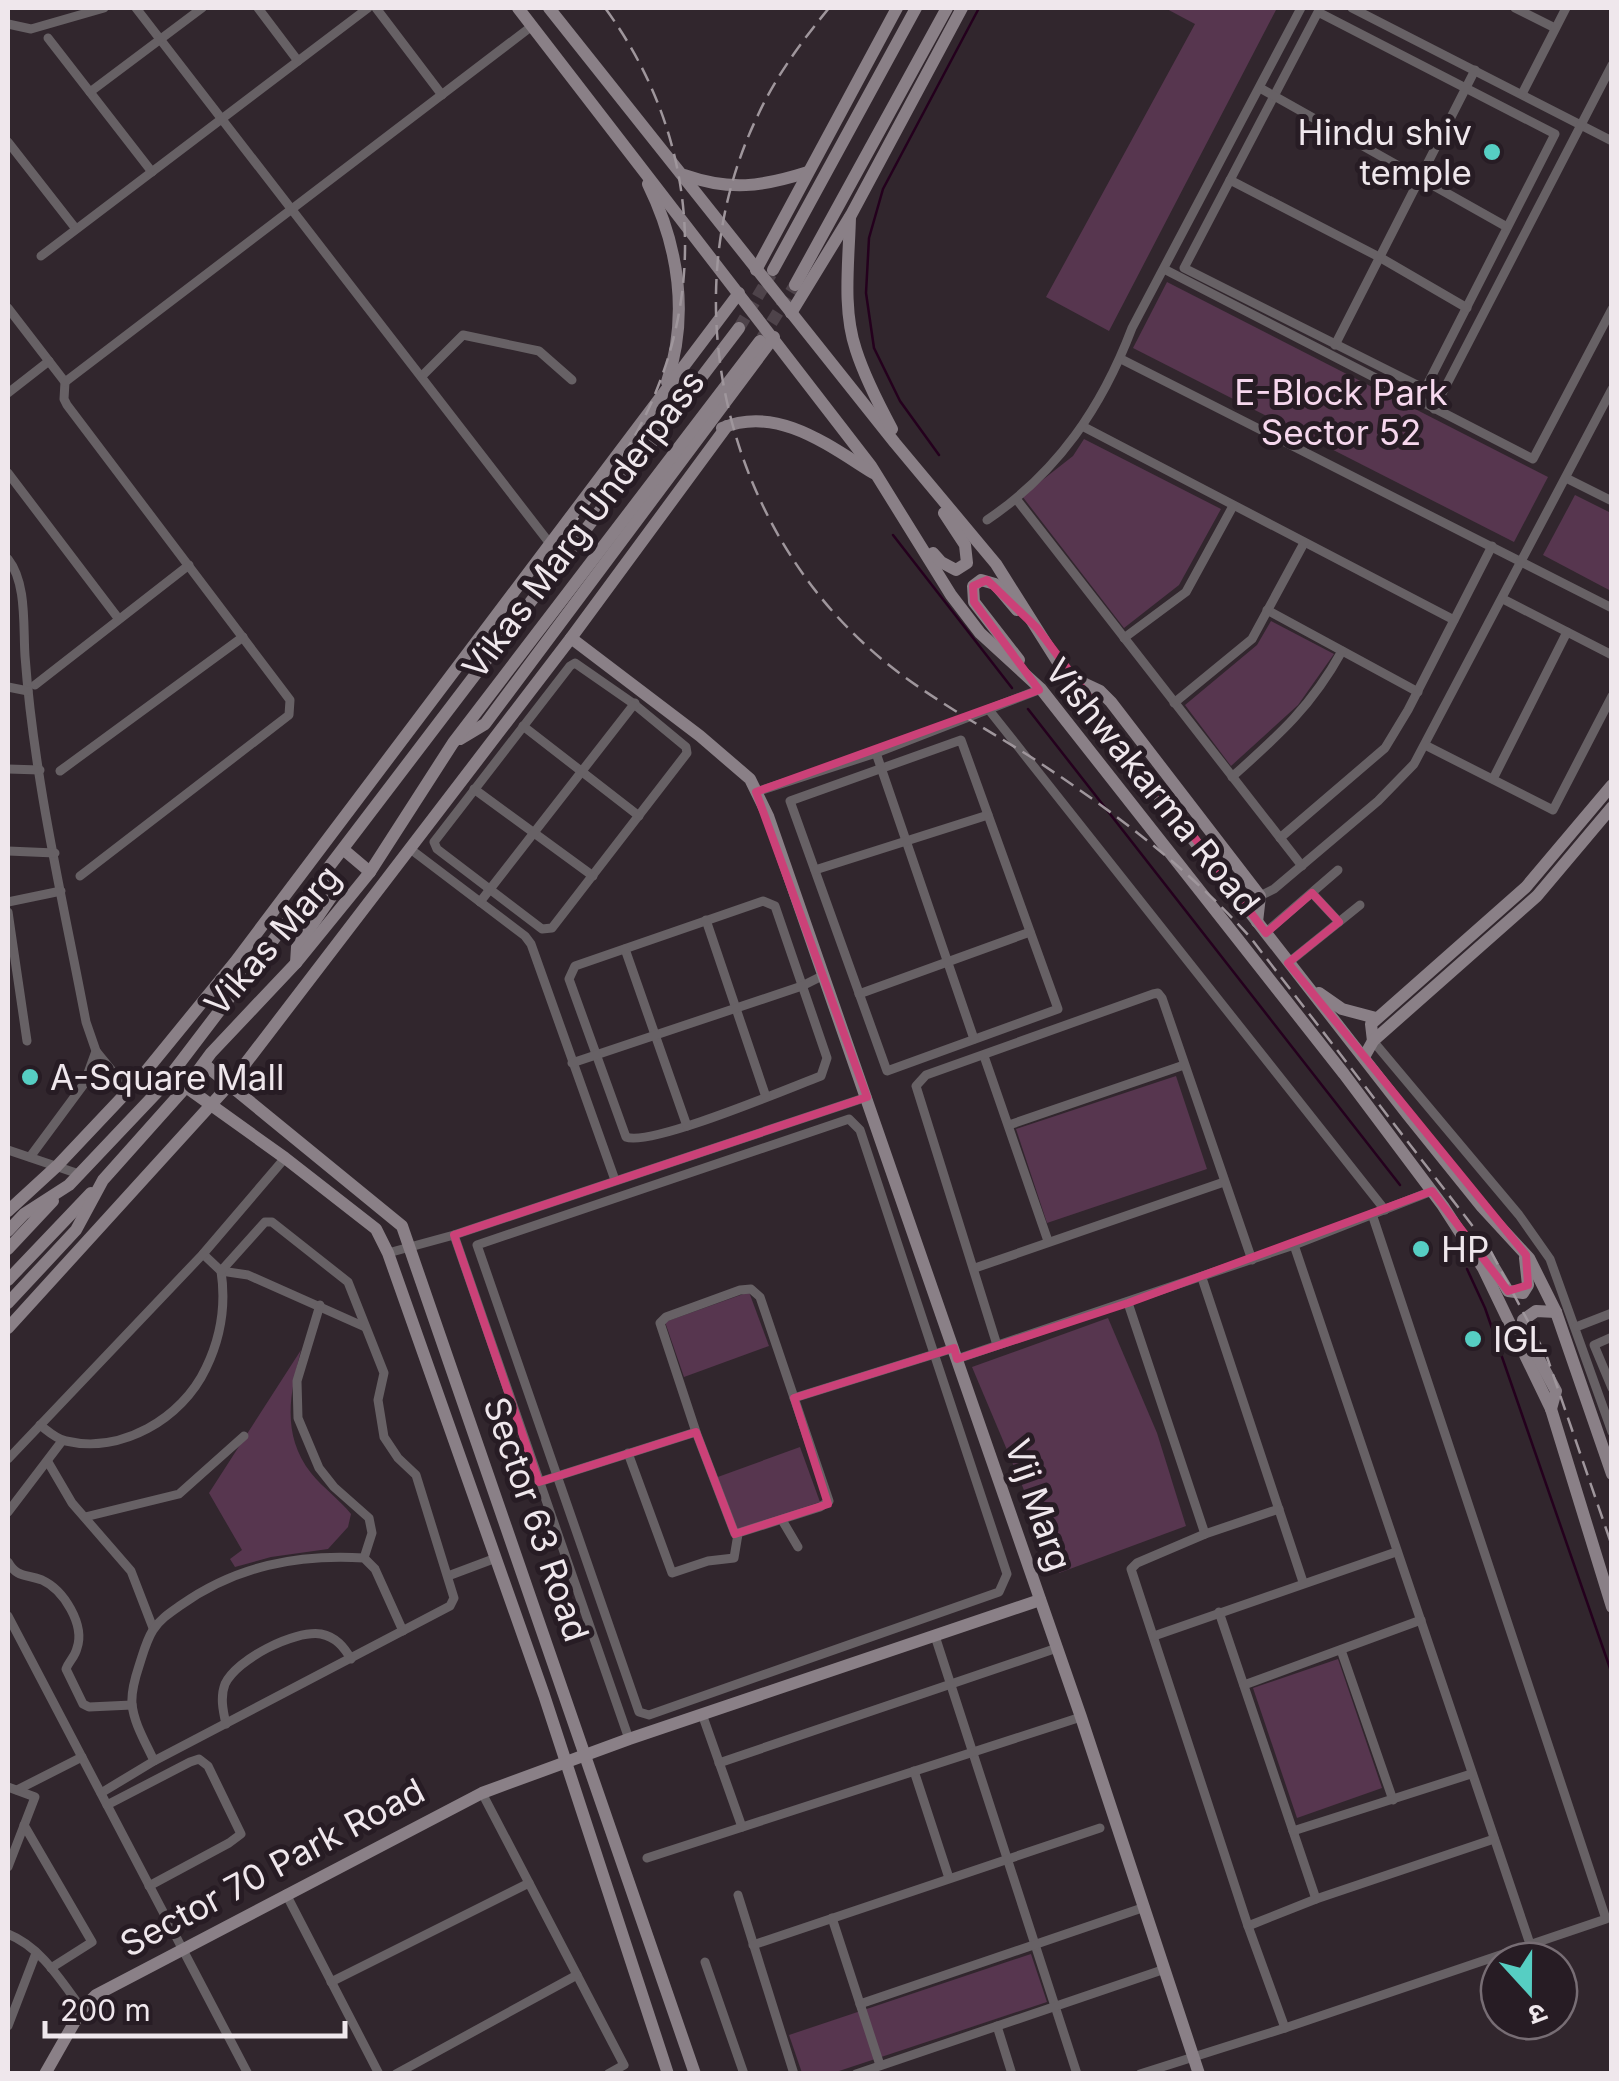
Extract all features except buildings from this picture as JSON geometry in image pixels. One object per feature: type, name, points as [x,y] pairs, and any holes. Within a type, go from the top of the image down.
[{"type":"street","points":[[8,24],[30,28],[104,8]]},
{"type":"street","points":[[136,8],[551,545]]},
{"type":"street","points":[[90,92],[202,8]]},
{"type":"street","points":[[258,8],[298,61]]},
{"type":"street","points":[[41,256],[372,8],[442,95]]},
{"type":"street","name":"Vishwakarma Road","points":[[518,8],[739,293],[767,339],[879,477],[951,594],[980,633],[1036,684],[1432,1191],[1472,1251],[1550,1409],[1612,1607]]},
{"type":"street","name":"Vishwakarma Road","points":[[550,8],[756,270],[996,564],[1066,675],[1298,976],[1482,1207],[1526,1255],[1602,1408],[1612,1474]]},
{"type":"street","points":[[756,270],[898,8]]},
{"type":"street","points":[[774,270],[916,8]]},
{"type":"street","points":[[795,285],[947,8]]},
{"type":"street","points":[[791,313],[850,215],[962,8]]},
{"type":"street","points":[[987,520],[1017,500],[1048,470],[1084,426],[1301,8]]},
{"type":"street","points":[[1352,8],[1612,141]]},
{"type":"street","points":[[1515,8],[1555,28]]},
{"type":"street","points":[[1522,94],[1566,8]]},
{"type":"street","points":[[1318,12],[1556,134],[1426,389],[1184,268],[1274,95],[1318,12]]},
{"type":"street","points":[[65,382],[532,26]]},
{"type":"street","points":[[48,38],[152,172]]},
{"type":"street","points":[[1434,409],[1612,65]]},
{"type":"street","points":[[1335,345],[1475,70]]},
{"type":"street","points":[[1260,88],[1507,227]]},
{"type":"street","points":[[8,142],[76,230]]},
{"type":"street","points":[[636,162],[664,224],[674,256],[680,301],[675,357],[663,394]]},
{"type":"street","points":[[681,174],[718,187],[753,186],[808,172]]},
{"type":"street","points":[[1230,180],[1381,258],[1467,308]]},
{"type":"street","points":[[850,215],[848,298],[854,347],[898,446]]},
{"type":"street","points":[[1164,269],[1533,460],[1612,309]]},
{"type":"street","points":[[8,1211],[57,1166],[142,1076],[236,962],[739,293]]},
{"type":"street","points":[[8,308],[65,382],[64,399],[68,405],[290,700],[290,715],[80,876]]},
{"type":"street","name":"Vikas Marg Underpass","points":[[452,704],[739,328]]},
{"type":"street","points":[[422,376],[463,335],[539,351],[572,380]]},
{"type":"street","points":[[452,742],[485,724],[698,443],[767,339]]},
{"type":"street","name":"Vikas Marg Underpass","points":[[452,742],[767,339]]},
{"type":"street","points":[[1121,359],[1612,608]]},
{"type":"street","points":[[8,393],[49,361]]},
{"type":"street","points":[[1260,896],[1274,890],[1302,866],[1414,764],[1612,389]]},
{"type":"street","points":[[698,443],[740,421],[764,421],[804,431],[879,477]]},
{"type":"street","points":[[8,1328],[229,1084],[728,426]]},
{"type":"street","points":[[1084,426],[1454,620]]},
{"type":"street","points":[[8,474],[118,618]]},
{"type":"street","points":[[1566,478],[1612,501]]},
{"type":"street","points":[[919,541],[948,568],[956,570],[967,563],[965,544],[929,484]]},
{"type":"street","points":[[1017,500],[1302,866]]},
{"type":"street","points":[[1124,638],[1186,592],[1233,506]]},
{"type":"street","points":[[1174,702],[1252,638],[1304,543]]},
{"type":"street","points":[[1280,838],[1385,748],[1492,546]]},
{"type":"street","points":[[8,559],[19,581],[40,770],[86,1022],[96,1051],[128,1090]]},
{"type":"street","points":[[8,687],[32,688],[189,566]]},
{"type":"street","points":[[570,638],[638,698],[686,747],[687,753],[552,928],[542,929],[436,849],[434,842],[570,666],[576,664],[638,698],[750,779],[756,792],[989,710],[1036,684],[974,602],[973,586],[981,580],[995,584],[1038,628]]},
{"type":"street","points":[[1503,599],[1612,655]]},
{"type":"street","points":[[1267,610],[1418,692]]},
{"type":"street","points":[[1492,779],[1567,632]]},
{"type":"street","points":[[60,771],[243,637]]},
{"type":"street","points":[[1232,776],[1296,719],[1322,686],[1342,651]]},
{"type":"street","points":[[1066,675],[1100,690],[1111,702],[1260,896],[1261,928]]},
{"type":"street","points":[[436,692],[452,704]]},
{"type":"street","points":[[1425,745],[1553,810],[1612,696]]},
{"type":"street","points":[[480,902],[638,698]]},
{"type":"street","name":"Vikas Marg","points":[[8,1230],[80,1174],[160,1089],[452,704]]},
{"type":"street","points":[[989,710],[1385,1210]]},
{"type":"street","points":[[523,726],[639,816]]},
{"type":"street","points":[[960,740],[988,815],[1058,1009],[887,1070],[790,802],[960,740]]},
{"type":"street","name":"Vikas Marg","points":[[8,1304],[76,1230],[103,1180],[296,963],[370,872],[452,742]]},
{"type":"street","points":[[876,752],[974,1039]]},
{"type":"street","points":[[8,769],[40,770]]},
{"type":"street","points":[[1612,785],[1526,887],[1376,1018],[1370,1030],[1374,1041],[1550,1259],[1612,1432]]},
{"type":"street","points":[[474,789],[593,876]]},
{"type":"street","name":"Vij Marg","points":[[586,1756],[1040,1600],[868,1097],[756,792]]},
{"type":"street","points":[[1364,1057],[1374,1041],[1537,896],[1612,808]]},
{"type":"street","points":[[815,870],[988,815]]},
{"type":"street","points":[[409,848],[526,936],[531,944],[615,1180]]},
{"type":"street","points":[[344,850],[370,872]]},
{"type":"street","points":[[8,852],[54,853]]},
{"type":"street","points":[[1261,928],[1338,870]]},
{"type":"street","points":[[296,963],[297,947],[338,888],[331,878],[321,878]]},
{"type":"street","points":[[8,902],[62,890]]},
{"type":"street","points":[[1312,893],[1339,922]]},
{"type":"street","points":[[763,901],[775,906],[828,1058],[821,1076],[686,1126],[634,1140],[626,1137],[569,978],[575,966],[706,920],[763,901]]},
{"type":"street","points":[[1288,963],[1360,906]]},
{"type":"street","points":[[8,912],[27,1041]]},
{"type":"street","points":[[706,920],[766,1097]]},
{"type":"street","points":[[859,994],[1030,932]]},
{"type":"street","points":[[624,949],[686,1126]]},
{"type":"street","points":[[572,1063],[734,1010],[824,975]]},
{"type":"street","points":[[1298,976],[1333,1004],[1376,1018]]},
{"type":"street","points":[[997,1345],[916,1086],[926,1075],[1158,993],[1252,1260]]},
{"type":"street","points":[[30,1157],[84,1084],[96,1051]]},
{"type":"street","points":[[984,1056],[1048,1241]]},
{"type":"street","name":"Sector 63 Road","points":[[204,1064],[402,1226],[696,2074]]},
{"type":"street","points":[[1009,1125],[1184,1065]]},
{"type":"street","points":[[142,1076],[160,1089]]},
{"type":"street","name":"Sector 63 Road","points":[[186,1087],[376,1229],[388,1253],[567,1764],[668,2074]]},
{"type":"street","points":[[388,1253],[454,1235],[868,1097]]},
{"type":"street","points":[[849,1119],[860,1130],[1007,1574],[999,1592],[649,1715],[638,1712],[634,1704],[556,1476],[477,1245],[849,1119]]},
{"type":"street","points":[[8,1150],[80,1174]]},
{"type":"street","points":[[8,1459],[203,1254],[286,1158]]},
{"type":"street","points":[[8,1280],[103,1180]]},
{"type":"street","points":[[974,1268],[1224,1182]]},
{"type":"street","points":[[8,1249],[68,1185]]},
{"type":"street","points":[[794,1398],[933,1353],[956,1354],[997,1345],[1128,1304],[1294,1246],[1432,1191]]},
{"type":"street","points":[[1372,1214],[1606,1919],[1539,1941]]},
{"type":"street","points":[[40,1425],[62,1441],[116,1442],[145,1430],[172,1412],[206,1370],[222,1318],[221,1271],[256,1230],[265,1222],[272,1222],[348,1282],[384,1373],[378,1400],[384,1438],[416,1475],[454,1598],[450,1606],[154,1761],[101,1793]]},
{"type":"street","points":[[454,1235],[629,1739]]},
{"type":"street","points":[[1294,1246],[1529,1941]]},
{"type":"street","points":[[1472,1251],[1486,1254],[1508,1291],[1514,1294],[1523,1293],[1528,1285],[1526,1255]]},
{"type":"street","points":[[203,1254],[221,1271],[248,1275],[365,1326]]},
{"type":"street","points":[[1202,1278],[1303,1582]]},
{"type":"street","points":[[740,1290],[751,1290],[760,1296],[794,1398],[829,1501],[738,1534],[731,1530],[660,1323],[666,1317],[740,1290]]},
{"type":"street","points":[[1128,1304],[1205,1534]]},
{"type":"street","points":[[320,1305],[297,1381],[298,1418],[319,1468],[369,1518],[372,1533],[364,1558]]},
{"type":"street","points":[[1550,1409],[1556,1391],[1525,1333],[1524,1320],[1536,1311],[1556,1312]]},
{"type":"street","points":[[1576,1327],[1612,1314]]},
{"type":"street","points":[[1612,1337],[1594,1345],[1612,1388]]},
{"type":"street","points":[[539,1482],[696,1432]]},
{"type":"street","points":[[85,1517],[179,1494],[244,1436]]},
{"type":"street","points":[[8,1512],[62,1441]]},
{"type":"street","points":[[628,1453],[672,1572],[734,1558],[738,1534]]},
{"type":"street","points":[[48,1462],[72,1503],[131,1572],[153,1628]]},
{"type":"street","points":[[1278,1509],[1205,1534],[1131,1569],[1285,2028]]},
{"type":"street","points":[[782,1520],[798,1547]]},
{"type":"street","points":[[1154,1636],[1396,1552]]},
{"type":"street","points":[[154,1761],[132,1705],[134,1680],[153,1628],[221,1579],[276,1562],[328,1556],[364,1558],[375,1569],[404,1631]]},
{"type":"street","points":[[448,1576],[496,1558]]},
{"type":"street","points":[[8,1562],[17,1575],[42,1581],[56,1590],[74,1617],[79,1638],[66,1670],[83,1704],[132,1705]]},
{"type":"street","points":[[1040,1600],[1199,2074]]},
{"type":"street","points":[[1219,1612],[1316,1899]]},
{"type":"street","points":[[8,1616],[248,2074]]},
{"type":"street","points":[[1244,1685],[1421,1620]]},
{"type":"street","points":[[226,1724],[222,1697],[225,1685],[241,1666],[274,1645],[295,1637],[322,1634],[334,1638],[351,1658]]},
{"type":"street","points":[[935,1636],[1077,2074]]},
{"type":"street","points":[[719,1763],[1058,1648]]},
{"type":"street","points":[[1341,1650],[1393,1800]]},
{"type":"street","points":[[702,1714],[742,1827]]},
{"type":"street","points":[[646,1858],[1081,1717]]},
{"type":"street","name":"Sector 70 Park Road","points":[[46,2074],[82,2008],[120,1981],[482,1792],[586,1756]]},
{"type":"street","points":[[12,1789],[82,1758]]},
{"type":"street","points":[[107,1806],[190,1762],[199,1760],[208,1766],[241,1834],[150,1886]]},
{"type":"street","points":[[914,1771],[949,1878]]},
{"type":"street","points":[[1293,1831],[1470,1774]]},
{"type":"street","points":[[8,1868],[35,1797],[12,1789]]},
{"type":"street","points":[[482,1792],[624,2065],[608,2074]]},
{"type":"street","points":[[24,1825],[92,1942],[51,1968]]},
{"type":"street","points":[[753,1945],[1100,1828]]},
{"type":"street","points":[[1248,1926],[1494,1839]]},
{"type":"street","points":[[332,1982],[529,1883]]},
{"type":"street","points":[[286,1894],[380,2074]]},
{"type":"street","points":[[738,1895],[794,2074]]},
{"type":"street","points":[[860,2004],[1146,1907]]},
{"type":"street","points":[[832,1918],[880,2065]]},
{"type":"street","points":[[8,1934],[51,1968],[82,2008]]},
{"type":"street","points":[[8,2026],[36,1953]]},
{"type":"street","points":[[1140,2074],[1479,1961]]},
{"type":"street","points":[[705,1962],[744,2074]]},
{"type":"street","points":[[856,2074],[1165,1969]]},
{"type":"street","points":[[396,2074],[577,1976]]},
{"type":"street","points":[[996,2026],[1012,2074]]},
{"type":"highlighted area","points":[[987,580],[1037,628],[1266,933],[1312,893],[1339,922],[1288,963],[1526,1255],[1528,1285],[1508,1291],[1432,1191],[1128,1303],[957,1359],[954,1348],[794,1398],[828,1504],[735,1534],[696,1432],[539,1482],[454,1235],[867,1097],[756,792],[1039,690],[974,602],[973,586]]},
{"type":"green space","points":[[1165,8],[1277,8],[1109,331],[1046,297],[1195,24]]},
{"type":"green space","name":"E-Block Park Sector 52","points":[[1167,282],[1548,477],[1514,542],[1133,348]]},
{"type":"green space","points":[[1084,439],[1221,509],[1179,585],[1124,628],[1022,496],[1073,456]]},
{"type":"green space","points":[[1575,495],[1611,513],[1611,591],[1543,555]]},
{"type":"green space","points":[[1271,621],[1334,654],[1298,705],[1231,766],[1185,705],[1257,645]]},
{"type":"green space","points":[[1176,1076],[1207,1169],[1047,1223],[1016,1129]]},
{"type":"green space","points":[[749,1292],[769,1346],[684,1377],[665,1322]]},
{"type":"green space","points":[[1108,1318],[1157,1433],[1186,1526],[1059,1573],[972,1367]]},
{"type":"green space","points":[[301,1350],[291,1398],[295,1444],[311,1473],[351,1514],[348,1527],[328,1549],[235,1567],[230,1559],[242,1550],[209,1493]]},
{"type":"green space","points":[[800,1447],[820,1502],[735,1532],[715,1478]]},
{"type":"green space","points":[[1338,1659],[1382,1788],[1297,1818],[1253,1688]]},
{"type":"green space","points":[[1031,1954],[1047,2002],[833,2073],[802,2073],[789,2035]]},
{"type":"waterway","points":[[939,455],[900,401],[874,348],[866,293],[869,238],[883,189],[979,8]]},
{"type":"waterway","points":[[893,535],[1012,688]]},
{"type":"waterway","points":[[1028,709],[1400,1185]]},
{"type":"waterway","points":[[1467,1269],[1485,1308],[1612,1674]]},
{"type":"tunnel","points":[[739,328],[771,274]]},
{"type":"tunnel","points":[[762,338],[795,285]]},
{"type":"railway","points":[[541,566],[604,483],[638,430],[662,377],[677,323],[684,268],[684,214],[675,160],[659,107],[636,56],[605,8]]},
{"type":"railway","points":[[829,8],[790,59],[758,115],[732,184],[718,256],[717,328],[727,400],[747,470],[779,536],[820,596],[870,649],[929,694],[1034,759],[1120,820],[1201,887],[1250,937],[1488,1246],[1547,1357],[1612,1546]]},
{"type":"place","name":"Hindu shiv temple","points":[[1492,152]]},
{"type":"place","name":"A-Square Mall","points":[[30,1077]]},
{"type":"place","name":"HP","points":[[1421,1249]]},
{"type":"place","name":"IGL","points":[[1473,1339]]}]
